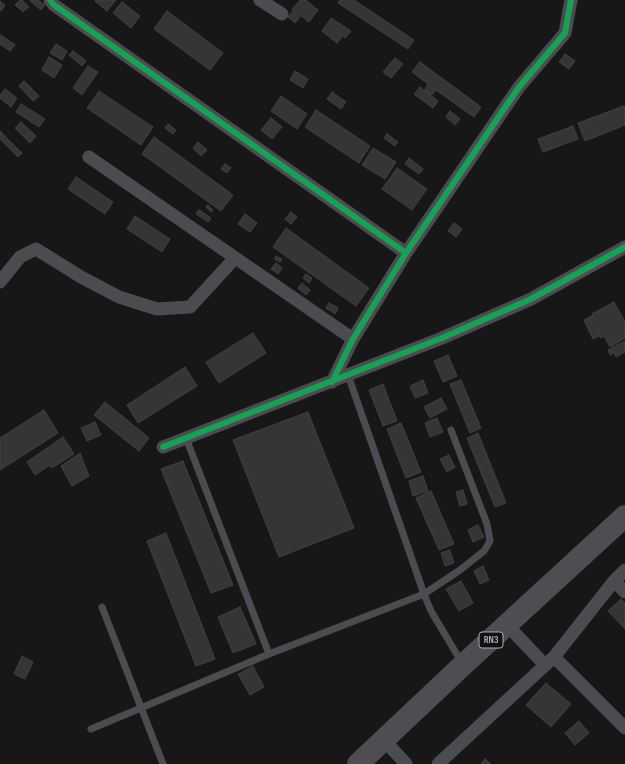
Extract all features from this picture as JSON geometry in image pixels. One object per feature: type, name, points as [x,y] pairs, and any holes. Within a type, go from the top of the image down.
[{"type":"highway","name":"RN3","points":[[358,764],[625,516]]},
{"type":"street","points":[[50,0],[54,5],[406,254]]},
{"type":"street","points":[[260,0],[282,14]]},
{"type":"street","points":[[332,382],[353,339],[406,254],[518,87],[565,33],[571,0]]},
{"type":"street","points":[[89,158],[353,339]]},
{"type":"street","points":[[163,447],[442,338],[531,299],[625,247]]},
{"type":"street","points":[[0,282],[20,257],[36,249],[81,277],[119,296],[157,309],[190,307],[236,258]]},
{"type":"street","points":[[438,764],[550,661],[614,581],[625,570]]},
{"type":"street","points":[[614,581],[625,592]]},
{"type":"street","points":[[507,625],[625,728]]},
{"type":"street","points":[[384,740],[406,764]]},
{"type":"lane","points":[[348,375],[424,594],[431,611],[463,665]]},
{"type":"lane","points":[[91,729],[269,654],[424,594],[478,556],[484,551],[490,541],[487,524],[451,430]]},
{"type":"lane","points":[[186,438],[269,654]]},
{"type":"lane","points":[[102,607],[164,764]]},
{"type":"building","points":[[22,0],[29,7],[23,12],[15,5]]},
{"type":"building","points":[[38,0],[45,5],[41,10],[30,1]]},
{"type":"building","points":[[116,0],[107,11],[95,1]]},
{"type":"building","points":[[300,0],[306,0],[318,10],[309,22],[292,9]]},
{"type":"building","points":[[340,0],[354,0],[414,40],[408,49],[338,3]]},
{"type":"building","points":[[0,1],[5,5],[1,11],[0,10]]},
{"type":"building","points":[[122,2],[140,16],[131,28],[113,13]]},
{"type":"building","points":[[167,11],[223,53],[210,70],[154,29]]},
{"type":"building","points":[[293,11],[300,17],[295,23],[288,17]]},
{"type":"building","points":[[331,18],[351,31],[345,38],[343,36],[337,43],[322,31]]},
{"type":"building","points":[[1,35],[15,45],[10,51],[0,44]]},
{"type":"building","points":[[56,44],[67,51],[62,60],[50,53]]},
{"type":"building","points":[[73,51],[86,61],[82,66],[69,55]]},
{"type":"building","points":[[565,54],[575,61],[569,69],[559,62]]},
{"type":"building","points":[[49,57],[62,65],[54,78],[42,70]]},
{"type":"building","points":[[395,58],[403,64],[391,78],[383,72]]},
{"type":"building","points":[[420,62],[481,107],[474,117],[436,90],[432,95],[425,90],[428,84],[412,72]]},
{"type":"building","points":[[88,66],[98,72],[82,95],[73,88]]},
{"type":"building","points":[[295,71],[308,79],[303,88],[290,80]]},
{"type":"building","points":[[24,81],[39,96],[33,101],[19,86]]},
{"type":"building","points":[[420,87],[438,101],[433,108],[414,94]]},
{"type":"building","points":[[5,89],[17,98],[11,107],[0,98],[0,95]]},
{"type":"building","points":[[99,91],[153,127],[141,145],[87,108]]},
{"type":"building","points":[[332,92],[346,102],[341,109],[327,99]]},
{"type":"building","points":[[281,96],[307,114],[297,129],[271,111]]},
{"type":"building","points":[[21,104],[45,119],[39,127],[16,112]]},
{"type":"building","points":[[624,106],[625,125],[585,141],[578,123]]},
{"type":"building","points":[[316,110],[370,146],[359,163],[305,127]]},
{"type":"building","points":[[450,111],[460,119],[455,125],[446,117]]},
{"type":"building","points":[[271,118],[282,127],[272,139],[261,130]]},
{"type":"building","points":[[21,122],[36,136],[30,143],[15,128]]},
{"type":"building","points":[[168,124],[176,130],[173,134],[165,128]]},
{"type":"building","points":[[573,126],[578,139],[543,152],[538,139]]},
{"type":"building","points":[[0,131],[22,153],[18,157],[0,139]]},
{"type":"building","points":[[387,134],[398,142],[395,146],[384,138]]},
{"type":"building","points":[[154,137],[233,195],[221,211],[142,154]]},
{"type":"building","points":[[198,142],[207,150],[201,156],[193,148]]},
{"type":"building","points":[[373,148],[396,162],[385,179],[362,165]]},
{"type":"building","points":[[409,158],[423,169],[419,174],[405,164]]},
{"type":"building","points":[[225,164],[231,168],[227,173],[221,169]]},
{"type":"building","points":[[397,168],[427,189],[412,210],[382,189]]},
{"type":"building","points":[[76,177],[113,202],[105,214],[68,189]]},
{"type":"building","points":[[208,205],[213,210],[211,212],[206,207]]},
{"type":"building","points":[[199,210],[211,218],[208,222],[196,214]]},
{"type":"building","points":[[291,212],[297,217],[291,224],[285,219]]},
{"type":"building","points":[[245,214],[257,223],[250,232],[238,224]]},
{"type":"building","points":[[135,216],[170,239],[162,252],[127,229]]},
{"type":"building","points":[[454,223],[462,229],[456,237],[448,231]]},
{"type":"building","points":[[286,228],[369,288],[356,306],[273,247]]},
{"type":"building","points":[[276,256],[282,259],[280,262],[274,259]]},
{"type":"building","points":[[276,263],[282,268],[278,274],[271,269]]},
{"type":"building","points":[[306,274],[312,278],[309,283],[303,278]]},
{"type":"building","points":[[302,283],[310,290],[306,295],[298,288]]},
{"type":"building","points":[[614,302],[625,322],[625,338],[610,347],[604,336],[601,338],[596,330],[600,328],[592,314]]},
{"type":"building","points":[[329,303],[338,308],[335,314],[326,308]]},
{"type":"building","points":[[592,316],[598,328],[595,330],[599,336],[593,339],[584,320]]},
{"type":"building","points":[[253,333],[266,353],[219,383],[206,362]]},
{"type":"building","points":[[625,341],[625,352],[616,357],[614,353],[610,355],[608,350]]},
{"type":"building","points":[[448,355],[457,376],[443,382],[434,361]]},
{"type":"building","points":[[185,367],[197,386],[138,423],[127,405]]},
{"type":"building","points":[[423,380],[428,393],[415,398],[410,386]]},
{"type":"building","points":[[461,380],[481,428],[470,433],[450,384]]},
{"type":"building","points":[[383,384],[397,421],[383,426],[369,390]]},
{"type":"building","points":[[441,398],[447,409],[430,418],[424,407]]},
{"type":"building","points":[[105,402],[149,438],[139,451],[94,415]]},
{"type":"building","points":[[44,410],[58,433],[0,470],[0,438]]},
{"type":"building","points":[[308,412],[354,528],[279,557],[233,440]]},
{"type":"building","points":[[437,418],[443,432],[430,437],[425,423]]},
{"type":"building","points":[[95,422],[101,435],[87,441],[81,428]]},
{"type":"building","points":[[401,423],[421,472],[406,478],[387,429]]},
{"type":"building","points":[[478,433],[506,503],[495,507],[467,438]]},
{"type":"building","points":[[63,437],[74,454],[52,468],[50,465],[35,475],[27,462]]},
{"type":"building","points":[[80,453],[89,476],[72,486],[61,466]]},
{"type":"building","points":[[449,455],[455,467],[447,472],[440,459]]},
{"type":"building","points":[[183,461],[233,585],[211,593],[161,469]]},
{"type":"building","points":[[423,476],[428,491],[413,496],[409,481]]},
{"type":"building","points":[[463,490],[467,504],[460,506],[456,492]]},
{"type":"building","points":[[431,491],[454,544],[439,550],[416,498]]},
{"type":"building","points":[[478,525],[484,537],[473,542],[468,530]]},
{"type":"building","points":[[166,533],[215,659],[196,666],[147,541]]},
{"type":"building","points":[[450,550],[454,563],[445,566],[441,553]]},
{"type":"building","points":[[483,566],[489,580],[480,584],[474,571]]},
{"type":"building","points":[[461,581],[473,603],[459,611],[446,589]]},
{"type":"building","points":[[621,599],[625,603],[625,629],[608,611]]},
{"type":"building","points":[[240,607],[256,644],[233,653],[218,617]]},
{"type":"building","points":[[22,656],[33,662],[25,679],[14,674]]},
{"type":"building","points":[[253,666],[264,687],[250,695],[238,674]]},
{"type":"building","points":[[546,683],[571,704],[551,727],[526,705]]},
{"type":"building","points":[[579,721],[589,733],[575,745],[565,733]]},
{"type":"building","points":[[485,759],[491,764],[481,764]]},
{"type":"cycle path","points":[[50,0],[54,5],[406,253]]},
{"type":"cycle path","points":[[332,382],[353,339],[406,253],[519,87],[565,33],[571,0]]},
{"type":"cycle path","points":[[163,447],[442,338],[531,299],[625,247]]}]
